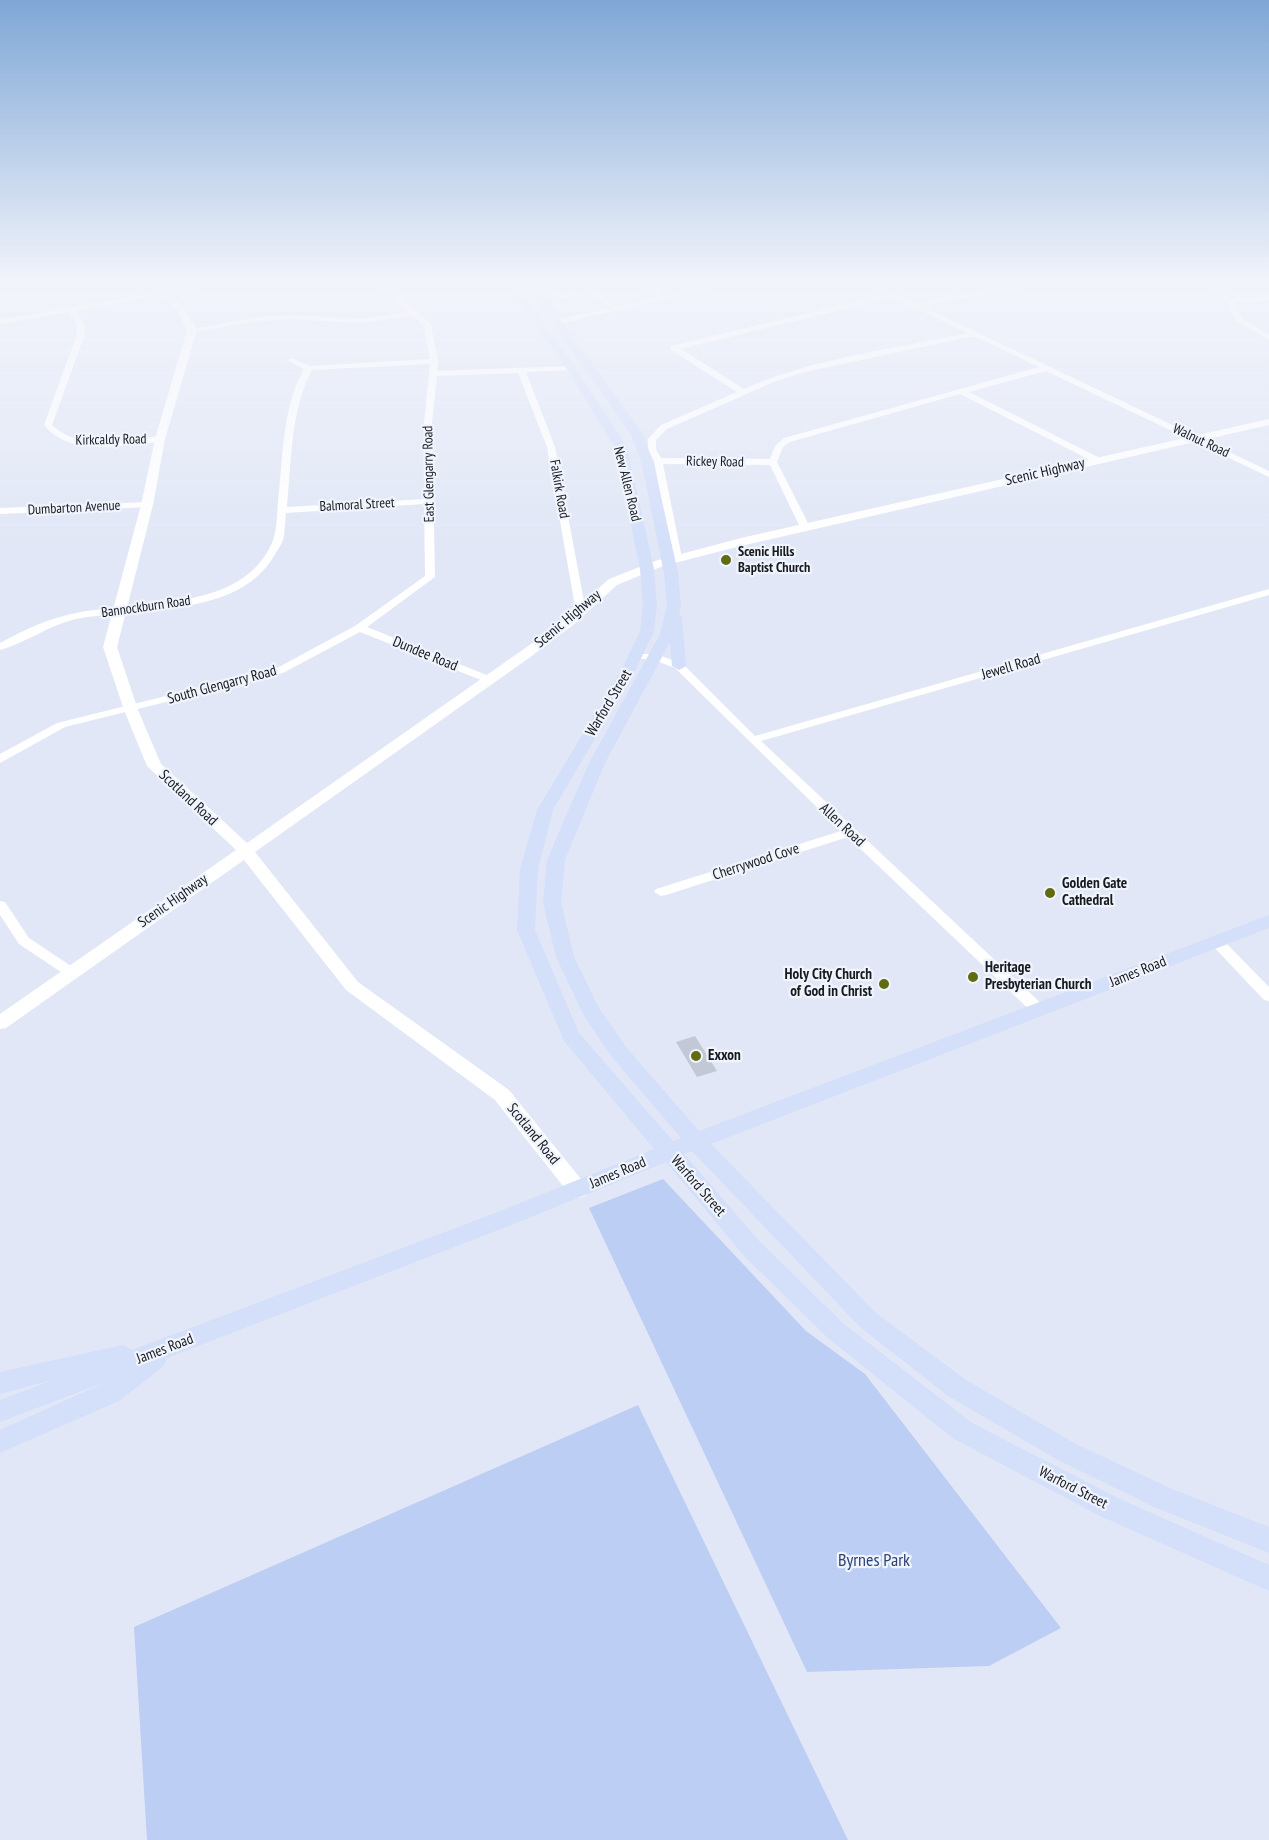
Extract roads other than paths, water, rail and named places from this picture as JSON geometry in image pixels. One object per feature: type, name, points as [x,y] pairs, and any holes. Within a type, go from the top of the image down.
[{"type":"main road","name":"New Allen Road","points":[[573,371],[621,447],[647,569]]},
{"type":"main road","name":"New Allen Road","points":[[592,371],[637,434],[648,465],[672,560]]},
{"type":"main road","name":"Warford Street","points":[[672,560],[674,612],[656,657],[597,763],[556,860],[552,902],[565,957],[591,1011],[619,1052],[696,1142],[868,1320],[957,1388],[1066,1452],[1163,1498],[1269,1540]]},
{"type":"main road","name":"Warford Street","points":[[647,569],[650,605],[647,631],[637,656],[545,810],[529,869],[526,930],[571,1036],[752,1249],[836,1331],[963,1431],[1109,1507],[1269,1578]]},
{"type":"main road","points":[[674,612],[679,666]]},
{"type":"main road","name":"James Road","points":[[0,1411],[578,1190],[668,1152],[1040,1011],[1269,921]]},
{"type":"main road","points":[[0,1383],[54,1369],[175,1345]]},
{"type":"main road","points":[[0,1442],[110,1393],[175,1345]]},
{"type":"street","name":"Kirkcaldy Road","points":[[67,371],[48,425],[58,437],[75,442],[160,439]]},
{"type":"street","name":"Scotland Road","points":[[180,371],[160,439],[147,505],[110,647],[131,710],[154,766],[245,850],[352,986],[502,1095],[578,1190]]},
{"type":"street","name":"Bannockburn Road","points":[[0,647],[42,626],[77,615],[176,605],[221,594],[251,578],[272,558],[278,541],[293,415],[306,371]]},
{"type":"street","name":"East Glengarry Road","points":[[430,577],[428,423],[434,371]]},
{"type":"street","points":[[434,374],[502,371]]},
{"type":"street","name":"Falkirk Road","points":[[521,371],[551,447],[581,612]]},
{"type":"street","points":[[710,371],[743,392]]},
{"type":"street","points":[[672,560],[658,461],[652,449],[652,439],[664,427],[743,392],[801,371]]},
{"type":"street","points":[[805,527],[773,462],[779,446],[787,440],[1036,371]]},
{"type":"street","name":"Walnut Road","points":[[1052,371],[1269,474]]},
{"type":"street","points":[[962,392],[1097,460]]},
{"type":"street","name":"Scenic Highway","points":[[0,1023],[490,680],[581,612],[600,591],[615,581],[672,560],[805,527],[1269,422]]},
{"type":"street","name":"Rickey Road","points":[[658,461],[773,462]]},
{"type":"street","name":"Balmoral Street","points":[[283,510],[430,501]]},
{"type":"street","name":"Dumbarton Avenue","points":[[0,511],[147,505]]},
{"type":"street","name":"South Glengarry Road","points":[[0,759],[62,725],[131,710],[279,671],[359,628],[430,577]]},
{"type":"street","name":"Jewell Road","points":[[753,740],[1269,592]]},
{"type":"street","name":"Dundee Road","points":[[359,628],[490,680]]},
{"type":"street","name":"Allen Road","points":[[637,656],[656,657],[679,666],[753,740],[1040,1011]]},
{"type":"street","name":"Cherrywood Cove","points":[[662,892],[850,832]]},
{"type":"street","points":[[0,905],[24,941],[72,973]]},
{"type":"street","points":[[1216,941],[1269,996]]},
{"type":"place","name":"Scenic Hills Baptist Church","points":[[726,560]]},
{"type":"place","name":"Golden Gate Cathedral","points":[[1050,893]]},
{"type":"place","name":"Heritage Presbyterian Church","points":[[973,977]]},
{"type":"place","name":"Holy City Church of God in Christ","points":[[884,984]]},
{"type":"place","name":"Exxon","points":[[696,1056]]},
{"type":"park label","name":"Byrnes Park","points":[[874,1561]]}]
